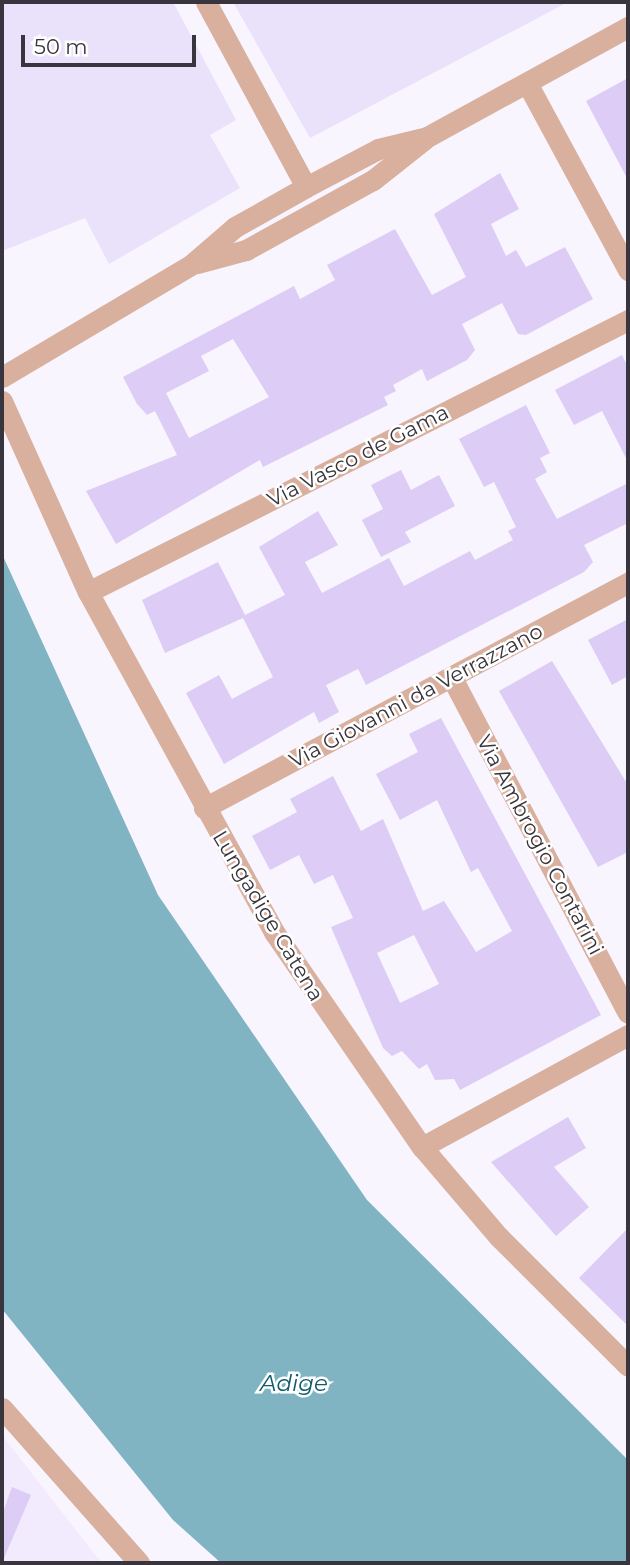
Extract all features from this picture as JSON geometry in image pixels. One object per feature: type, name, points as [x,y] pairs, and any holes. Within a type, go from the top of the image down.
[{"type":"street","points":[[206,2],[306,187]]},
{"type":"street","points":[[192,264],[246,250],[373,180],[427,137],[628,27]]},
{"type":"street","points":[[527,83],[628,270]]},
{"type":"street","points":[[2,377],[192,264],[235,227],[378,149],[427,137]]},
{"type":"street","name":"Via Vasco de Gama","points":[[88,592],[628,320]]},
{"type":"street","name":"Lungadige Catena","points":[[2,401],[88,592],[274,932],[422,1147],[499,1237],[628,1366]]},
{"type":"street","name":"Via Giovanni da Verrazzano","points":[[204,808],[628,583]]},
{"type":"street","name":"Via Ambrogio Contarini","points":[[452,678],[628,1013]]},
{"type":"street","points":[[422,1147],[628,1035]]},
{"type":"street","points":[[2,1408],[139,1563]]},
{"type":"shaded area","points":[[2,2],[173,2],[236,120],[210,135],[240,188],[109,264],[85,218],[2,251]]},
{"type":"shaded area","points":[[233,2],[568,2],[310,138]]},
{"type":"shaded area","points":[[2,1435],[97,1557],[105,1563],[2,1563]]},
{"type":"water","name":"Adige","points":[[2,554],[158,895],[367,1200],[628,1460],[628,1563],[221,1563],[173,1520],[2,1309]]},
{"type":"building","points":[[628,78],[628,180],[586,101]]},
{"type":"building","points":[[500,173],[519,209],[491,224],[506,256],[516,250],[526,267],[565,247],[593,299],[526,335],[518,334],[502,303],[462,324],[475,350],[467,360],[427,381],[422,369],[393,385],[396,391],[384,397],[388,405],[263,467],[260,460],[116,544],[86,491],[177,455],[155,411],[147,415],[137,404],[123,377],[294,286],[300,299],[335,280],[327,265],[395,229],[432,295],[466,277],[434,214]],"holes":[[[233,339],[269,397],[189,438],[166,393],[209,371],[201,356]]]},
{"type":"building","points":[[622,355],[628,367],[628,462],[602,411],[574,425],[555,390]]},
{"type":"building","points":[[526,405],[550,453],[540,458],[547,472],[535,479],[557,519],[628,483],[628,523],[584,545],[593,562],[584,572],[366,685],[358,669],[326,685],[339,712],[319,723],[314,712],[224,764],[186,693],[219,675],[232,699],[273,677],[243,618],[165,653],[142,600],[218,562],[245,615],[285,595],[259,547],[318,511],[338,545],[305,562],[322,593],[389,558],[404,586],[470,551],[475,560],[513,540],[508,531],[516,527],[494,482],[484,487],[459,439]]},
{"type":"building","points":[[401,470],[411,490],[439,475],[455,506],[405,532],[411,542],[381,557],[362,520],[383,509],[371,485]]},
{"type":"building","points":[[628,619],[628,676],[612,685],[588,640]]},
{"type":"building","points":[[552,661],[628,785],[628,852],[598,867],[499,691]]},
{"type":"building","points":[[441,718],[601,1015],[460,1090],[454,1079],[435,1080],[427,1064],[419,1069],[402,1051],[392,1056],[383,1048],[331,927],[353,918],[333,875],[314,884],[299,855],[270,870],[252,836],[297,812],[290,799],[333,776],[361,831],[383,819],[423,911],[444,901],[476,952],[512,931],[478,868],[471,872],[437,800],[400,820],[376,774],[418,752],[409,734]],"holes":[[[414,935],[439,984],[400,1003],[377,953]]]},
{"type":"building","points":[[568,1117],[586,1148],[554,1167],[589,1207],[556,1236],[491,1162]]},
{"type":"building","points":[[628,1228],[628,1326],[579,1278]]},
{"type":"building","points":[[12,1487],[31,1495],[2,1563],[2,1515]]}]
